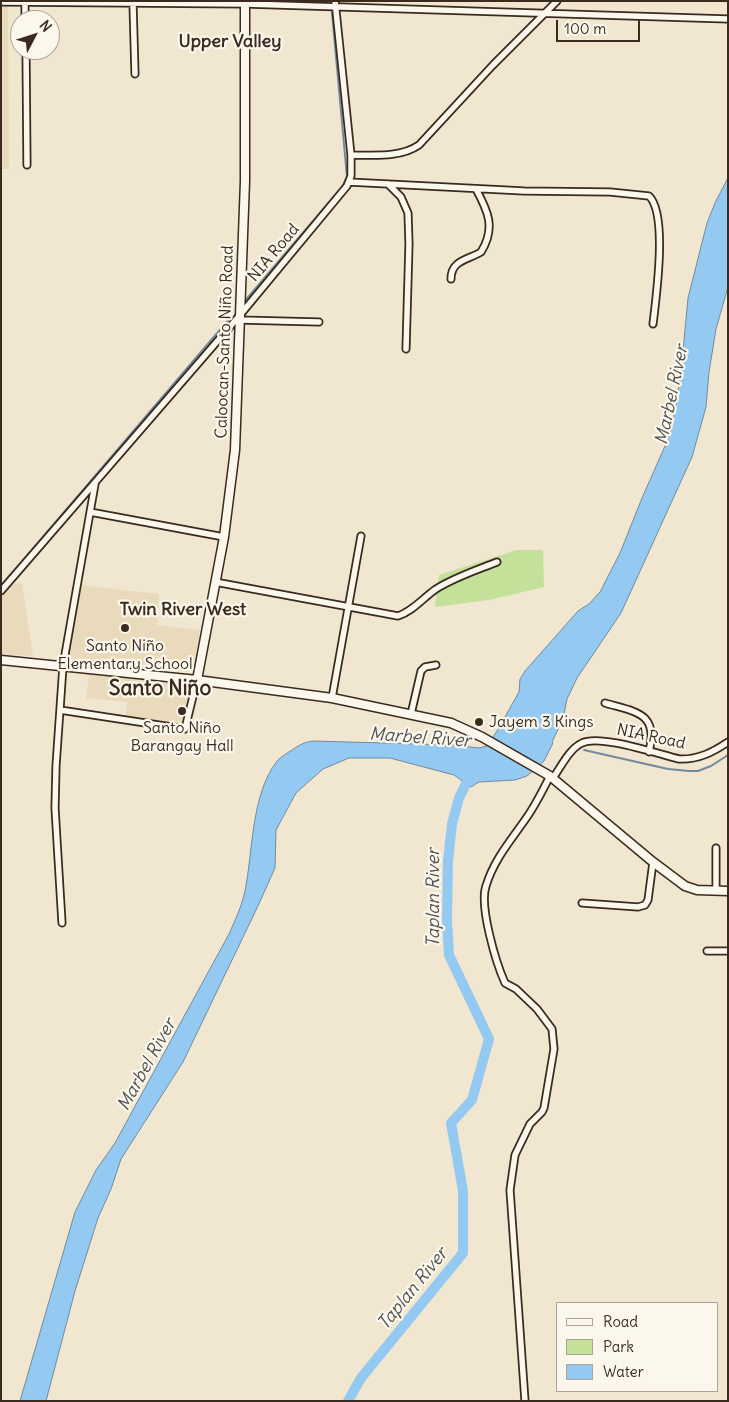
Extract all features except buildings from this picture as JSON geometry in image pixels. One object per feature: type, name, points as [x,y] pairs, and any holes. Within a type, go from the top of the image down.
[{"type":"main road","name":"Caloocan-Santo Niño Road","points":[[197,680],[224,537],[235,450],[245,154],[245,3]]},
{"type":"main road","points":[[1,660],[197,680],[332,698],[451,723],[482,737],[551,778],[685,886],[697,890],[728,891]]},
{"type":"street","points":[[351,156],[394,154],[407,151],[419,144],[556,1]]},
{"type":"street","points":[[1,2],[336,4],[728,19]]},
{"type":"street","points":[[25,3],[25,10]]},
{"type":"street","points":[[132,4],[135,74]]},
{"type":"street","points":[[336,4],[351,156],[351,176],[349,182],[524,191],[610,192],[650,196],[656,205],[660,254],[653,324]]},
{"type":"street","points":[[26,60],[27,165]]},
{"type":"street","name":"NIA Road","points":[[1,591],[240,318],[349,182]]},
{"type":"street","points":[[388,184],[401,197],[408,213],[406,349]]},
{"type":"street","points":[[451,279],[452,269],[455,265],[464,259],[478,254],[483,249],[489,229],[488,212],[476,188]]},
{"type":"street","points":[[240,318],[320,322]]},
{"type":"street","points":[[62,923],[55,808],[62,666],[95,482]]},
{"type":"street","points":[[90,512],[224,537]]},
{"type":"street","points":[[332,698],[361,536]]},
{"type":"street","points":[[215,582],[398,616],[406,614],[426,596],[446,584],[497,562]]},
{"type":"street","points":[[411,714],[421,671],[425,667],[436,665]]},
{"type":"street","points":[[60,710],[185,729],[197,680]]},
{"type":"street","points":[[605,703],[638,713],[646,719],[651,726],[653,735],[649,752]]},
{"type":"street","name":"NIA Road","points":[[525,1401],[510,1190],[515,1155],[530,1124],[544,1108],[553,1062],[554,1038],[548,1022],[537,1009],[516,989],[505,983],[494,950],[484,903],[485,887],[493,867],[551,778],[572,751],[582,743],[604,740],[687,760],[702,756],[728,742]]},
{"type":"street","points":[[716,848],[716,891]]},
{"type":"street","points":[[582,903],[638,907],[645,905],[648,900],[653,862]]},
{"type":"street","points":[[707,951],[728,951]]},
{"type":"shaded area","points":[[1,5],[8,5],[9,169],[1,169]]},
{"type":"shaded area","points":[[22,583],[33,656],[1,654],[1,594],[9,585]]},
{"type":"shaded area","name":"Santo Niño Elementary School","points":[[79,585],[159,594],[157,625],[200,630],[193,670],[68,659]]},
{"type":"shaded area","points":[[89,674],[192,683],[184,726],[126,718],[127,702],[86,698]]},
{"type":"green space","points":[[517,550],[543,550],[544,587],[489,600],[435,607],[439,575]]},
{"type":"water","points":[[728,178],[728,287],[716,329],[706,407],[692,457],[621,613],[577,678],[567,699],[563,719],[544,761],[527,776],[515,780],[479,782],[471,787],[454,775],[390,758],[349,758],[323,769],[296,793],[276,830],[275,868],[257,908],[183,1062],[121,1159],[111,1189],[98,1218],[75,1291],[46,1401],[20,1401],[75,1212],[96,1170],[115,1143],[229,934],[238,913],[248,875],[254,824],[262,790],[268,775],[282,757],[300,745],[313,741],[453,745],[479,748],[487,746],[519,692],[520,679],[525,671],[578,611],[589,604],[600,592],[620,553],[672,428],[681,372],[688,298],[707,223]]},
{"type":"waterway","points":[[244,302],[342,187],[347,177],[332,13]]},
{"type":"waterway","points":[[1,586],[230,318]]},
{"type":"waterway","points":[[584,750],[668,769],[689,771],[698,771],[711,766],[728,755]]},
{"type":"waterway","name":"Taplan River","points":[[348,1401],[361,1378],[463,1253],[463,1191],[451,1123],[472,1100],[489,1039],[449,955],[447,919],[448,861],[452,824],[459,798],[472,771]]},
{"type":"place","name":"Santo Niño Elementary School","points":[[125,628]]},
{"type":"place","name":"Santo Niño Barangay Hall","points":[[182,711]]},
{"type":"place","name":"Jayem 3 Kings","points":[[479,722]]},
{"type":"district","name":"Upper Valley","points":[[230,42]]},
{"type":"district","name":"Twin River West","points":[[183,610]]},
{"type":"district","name":"Santo Niño","points":[[160,689]]},
{"type":"water label","name":"Marbel River","points":[[672,395]]},
{"type":"water label","name":"Marbel River","points":[[420,738]]},
{"type":"water label","name":"Marbel River","points":[[147,1065]]}]
